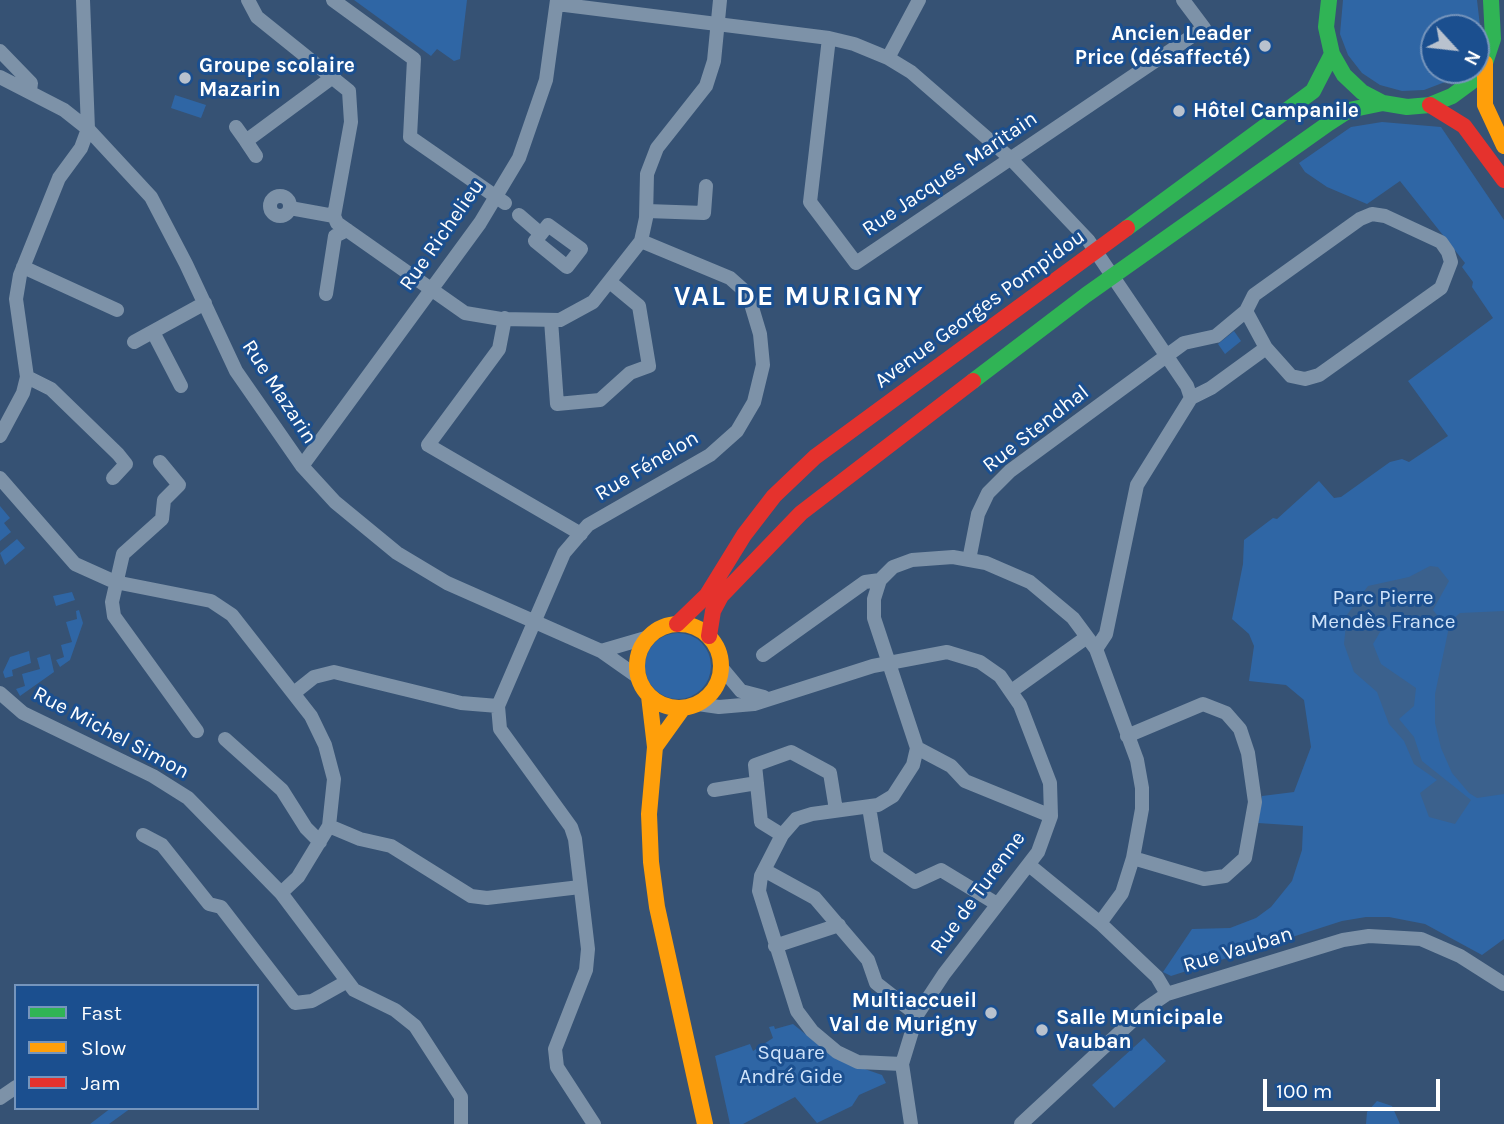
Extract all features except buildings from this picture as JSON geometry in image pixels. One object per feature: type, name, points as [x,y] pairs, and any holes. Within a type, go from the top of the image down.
[{"type":"main road","points":[[1329,0],[1326,27],[1332,54],[1353,83],[1383,103]]},
{"type":"main road","points":[[1490,48],[1497,6]]},
{"type":"main road","name":"Avenue Georges Pompidou","points":[[677,624],[707,595],[744,535],[774,496],[815,457],[1313,92],[1332,54]]},
{"type":"main road","points":[[709,636],[713,611],[721,596],[801,513],[1112,278],[1349,110],[1383,103],[1406,107],[1430,105],[1452,96],[1468,84]]},
{"type":"main road","points":[[1485,84],[1485,105],[1504,146]]},
{"type":"main road","points":[[1430,105],[1464,126],[1504,180]]},
{"type":"main road","points":[[655,747],[691,706],[715,689],[721,667],[720,656],[709,636],[688,625],[677,624],[657,630],[649,637],[640,648],[638,677],[649,696],[655,747],[649,814],[651,862],[657,907],[705,1124]]},
{"type":"main road","points":[[649,696],[659,703],[691,706]]},
{"type":"street","points":[[0,436],[23,393],[27,377],[16,299],[23,267],[59,178],[81,148],[88,129],[83,0]]},
{"type":"street","points":[[248,0],[257,17],[334,76],[349,91],[351,122],[334,216],[337,223],[465,313],[551,320],[560,320],[593,302],[641,241],[646,211],[647,174],[657,148],[706,86],[714,61],[720,0]]},
{"type":"street","points":[[333,0],[414,59],[410,137],[508,206],[541,234]]},
{"type":"street","name":"Rue Jacques Maritain","points":[[829,38],[810,202],[856,263],[1204,28],[1183,0]]},
{"type":"street","points":[[557,2],[829,38],[854,44],[888,58],[911,72],[1010,158],[1088,240],[1187,386],[1191,398]]},
{"type":"street","name":"Rue Richelieu","points":[[302,466],[432,288],[508,206],[523,148],[546,80],[557,2]]},
{"type":"street","points":[[888,58],[914,3]]},
{"type":"street","points":[[0,51],[31,83],[30,91]]},
{"type":"street","points":[[246,141],[334,76]]},
{"type":"street","name":"Rue Mazarin","points":[[0,77],[64,110],[88,129],[151,197],[236,371],[302,466],[335,502],[397,554],[447,583],[601,652],[638,677]]},
{"type":"street","points":[[236,127],[256,156]]},
{"type":"street","points":[[646,211],[704,213],[706,186]]},
{"type":"street","points":[[290,208],[334,216]]},
{"type":"street","name":"Rue Stendhal","points":[[969,559],[978,514],[988,493],[1010,471],[1184,343],[1216,335],[1246,311],[1254,295],[1360,219],[1372,214],[1385,216],[1441,242],[1448,252],[1451,262],[1441,288],[1319,375],[1306,379],[1291,376],[1266,348]]},
{"type":"street","points":[[327,294],[335,236],[347,230]]},
{"type":"street","name":"Rue Fénelon","points":[[498,706],[564,553],[588,525],[710,455],[737,431],[754,402],[763,365],[760,334],[748,294],[730,278],[641,241]]},
{"type":"street","points":[[23,267],[117,310]]},
{"type":"street","points":[[551,320],[557,404],[600,400],[630,373],[649,366],[639,306],[610,282]]},
{"type":"street","points":[[134,342],[205,303]]},
{"type":"street","points":[[1013,690],[1106,634],[1137,485],[1191,398],[1266,348],[1246,311]]},
{"type":"street","points":[[505,318],[499,349],[428,445],[581,534]]},
{"type":"street","points":[[153,332],[181,386]]},
{"type":"street","points":[[27,377],[51,389],[126,464],[113,478]]},
{"type":"street","points":[[160,462],[179,485],[164,500],[162,519],[123,554],[112,593],[114,615],[197,731]]},
{"type":"street","points":[[0,478],[75,564],[116,582],[211,601],[232,615],[311,716],[325,746],[334,779],[329,826],[298,877],[281,893]]},
{"type":"street","points":[[902,1064],[858,1062],[837,1052],[812,1031],[797,1011],[759,891],[764,870],[782,835],[796,819],[836,810],[869,807],[893,796],[901,787],[917,748],[887,664],[874,618],[874,598],[880,580],[893,567],[912,560],[969,559],[986,563],[1030,582],[1073,618],[1091,643],[1137,760],[1142,789],[1142,809],[1133,858],[1122,893],[1100,923]]},
{"type":"street","points":[[764,654],[865,582],[880,580]]},
{"type":"street","points":[[601,652],[649,637]]},
{"type":"street","name":"Rue de Turenne","points":[[691,706],[754,704],[887,664],[947,652],[980,662],[1013,690],[1050,783],[1051,816],[1045,836],[1029,865],[917,1015],[902,1064],[911,1124]]},
{"type":"street","name":"Rue de Turenne","points":[[721,667],[741,691],[750,696],[773,697]]},
{"type":"street","points":[[294,693],[314,677],[334,672],[461,704],[498,706],[500,729],[571,827],[589,949],[586,970],[555,1049],[557,1067],[594,1124]]},
{"type":"street","name":"Rue Michel Simon","points":[[0,693],[35,719],[174,787],[188,798],[281,893],[346,982],[354,990],[395,1010],[415,1026],[461,1097],[461,1124]]},
{"type":"street","points":[[1127,736],[1203,704],[1226,713],[1240,729],[1244,741],[1255,802],[1245,858],[1225,876],[1204,879],[1133,858]]},
{"type":"street","points":[[225,739],[282,790],[306,828],[320,842]]},
{"type":"street","points":[[917,748],[951,766],[965,781],[1051,816]]},
{"type":"street","points":[[782,835],[761,822],[755,765],[792,752],[830,773],[836,810]]},
{"type":"street","points":[[714,790],[757,783]]},
{"type":"street","points":[[869,807],[877,856],[915,883],[942,870],[997,905]]},
{"type":"street","points":[[329,826],[360,839],[391,846],[471,896],[487,898],[580,887]]},
{"type":"street","points":[[143,835],[162,845],[209,904],[221,907],[295,1003],[301,1005],[312,1002],[346,982]]},
{"type":"street","points":[[1029,865],[1100,923],[1157,976],[1167,994]]},
{"type":"street","points":[[764,870],[815,898],[868,960],[876,983],[917,1015]]},
{"type":"street","points":[[775,946],[839,925]]},
{"type":"street","name":"Rue Vauban","points":[[1021,1124],[1145,1009],[1167,994],[1343,940],[1369,936],[1421,939],[1460,956],[1504,984]]},
{"type":"green space","points":[[354,0],[467,0],[460,59],[454,61],[437,49],[431,56]]},
{"type":"green space","points":[[1343,0],[1477,0],[1479,14],[1420,14],[1420,84],[1440,84],[1424,90],[1402,91],[1380,85],[1362,73],[1348,55],[1340,34]]},
{"type":"green space","points":[[175,95],[206,105],[201,118],[171,108]]},
{"type":"green space","name":"Parc Pierre Mendès France","points":[[1382,122],[1441,127],[1504,220],[1504,939],[1482,955],[1425,924],[1389,917],[1366,917],[1342,921],[1171,976],[1163,972],[1192,929],[1230,928],[1256,918],[1271,907],[1292,881],[1302,850],[1303,826],[1258,823],[1262,796],[1294,792],[1311,747],[1304,700],[1286,685],[1249,681],[1254,646],[1249,634],[1232,619],[1243,564],[1244,540],[1273,518],[1277,519],[1319,481],[1334,498],[1341,497],[1390,462],[1402,459],[1409,462],[1448,436],[1408,381],[1493,318],[1472,287],[1473,282],[1462,267],[1465,263],[1400,181],[1367,204],[1327,187],[1305,172],[1299,163],[1351,127]]},
{"type":"green space","points":[[1234,331],[1241,341],[1225,354],[1218,344]]},
{"type":"green space","points":[[0,506],[10,518],[4,523],[11,532],[0,541]]},
{"type":"green space","points":[[17,539],[25,548],[5,565],[0,553]]},
{"type":"green space","points":[[72,592],[75,600],[56,606],[53,596]]},
{"type":"green space","points":[[79,610],[83,623],[70,660],[60,667],[56,660],[64,657],[61,645],[72,642],[66,622],[77,619],[76,611]]},
{"type":"green space","points":[[678,633],[691,635],[706,648],[711,666],[709,679],[696,694],[678,699],[665,697],[650,684],[645,666],[647,653],[660,638]]},
{"type":"green space","points":[[29,651],[31,663],[12,670],[13,676],[5,678],[3,672],[10,657]]},
{"type":"green space","points":[[50,654],[54,672],[20,696],[16,689],[25,686],[22,674],[40,669],[37,658]]},
{"type":"green space","name":"Square André Gide","points":[[793,1024],[836,1059],[882,1075],[886,1083],[859,1095],[852,1106],[817,1123],[795,1097],[743,1124],[730,1124],[715,1056],[750,1044],[753,1051],[773,1038],[769,1027],[774,1026],[775,1029]]},
{"type":"green space","points":[[1144,1038],[1166,1061],[1114,1108],[1092,1085]]},
{"type":"green space","points":[[1377,1101],[1392,1106],[1400,1124],[1366,1124],[1367,1112]]},
{"type":"green space","points":[[108,1110],[128,1110],[109,1124],[90,1124]]},
{"type":"shaded area","points":[[1430,566],[1438,567],[1449,581],[1433,610],[1441,620],[1450,622],[1460,613],[1504,611],[1504,794],[1477,798],[1469,793],[1452,773],[1441,748],[1435,723],[1435,694],[1449,627],[1425,616],[1406,625],[1383,627],[1373,644],[1381,664],[1416,688],[1414,706],[1399,719],[1414,737],[1422,761],[1471,800],[1455,824],[1429,817],[1420,793],[1437,780],[1414,764],[1404,741],[1389,724],[1377,692],[1354,672],[1344,644],[1347,615],[1368,586],[1409,577]]},
{"type":"traffic: fast","points":[[1329,0],[1326,27],[1332,54],[1344,75],[1362,92],[1383,103],[1407,107],[1430,105],[1452,96],[1471,82],[1485,63],[1493,39],[1491,0]]},
{"type":"traffic: fast","points":[[1127,228],[1313,91],[1332,54]]},
{"type":"traffic: fast","points":[[973,381],[1086,295],[1329,123],[1349,110],[1383,103]]},
{"type":"traffic: slow","points":[[1485,84],[1485,105],[1504,146]]},
{"type":"traffic: slow","points":[[679,624],[695,627],[709,636],[718,650],[721,666],[718,682],[709,696],[695,705],[679,708],[663,705],[649,696],[640,682],[637,666],[640,650],[649,636],[663,627],[679,624]]},
{"type":"traffic: slow","points":[[649,696],[655,747],[649,814],[651,862],[657,907],[705,1124]]},
{"type":"traffic: slow","points":[[655,747],[683,708]]},
{"type":"traffic: jam","points":[[1430,105],[1464,126],[1504,180]]},
{"type":"traffic: jam","points":[[677,624],[707,595],[744,535],[774,496],[815,457],[1127,228]]},
{"type":"traffic: jam","points":[[709,636],[713,611],[721,596],[801,513],[973,381]]},
{"type":"place","name":"Ancien Leader Price (désaffecté)","points":[[1265,46]]},
{"type":"place","name":"Groupe scolaire Mazarin","points":[[185,78]]},
{"type":"place","name":"Hôtel Campanile","points":[[1179,111]]},
{"type":"place","name":"Multiaccueil Val de Murigny","points":[[991,1013]]},
{"type":"place","name":"Salle Municipale Vauban","points":[[1042,1030]]},
{"type":"district","name":"VAL DE MURIGNY","points":[[799,297]]}]
